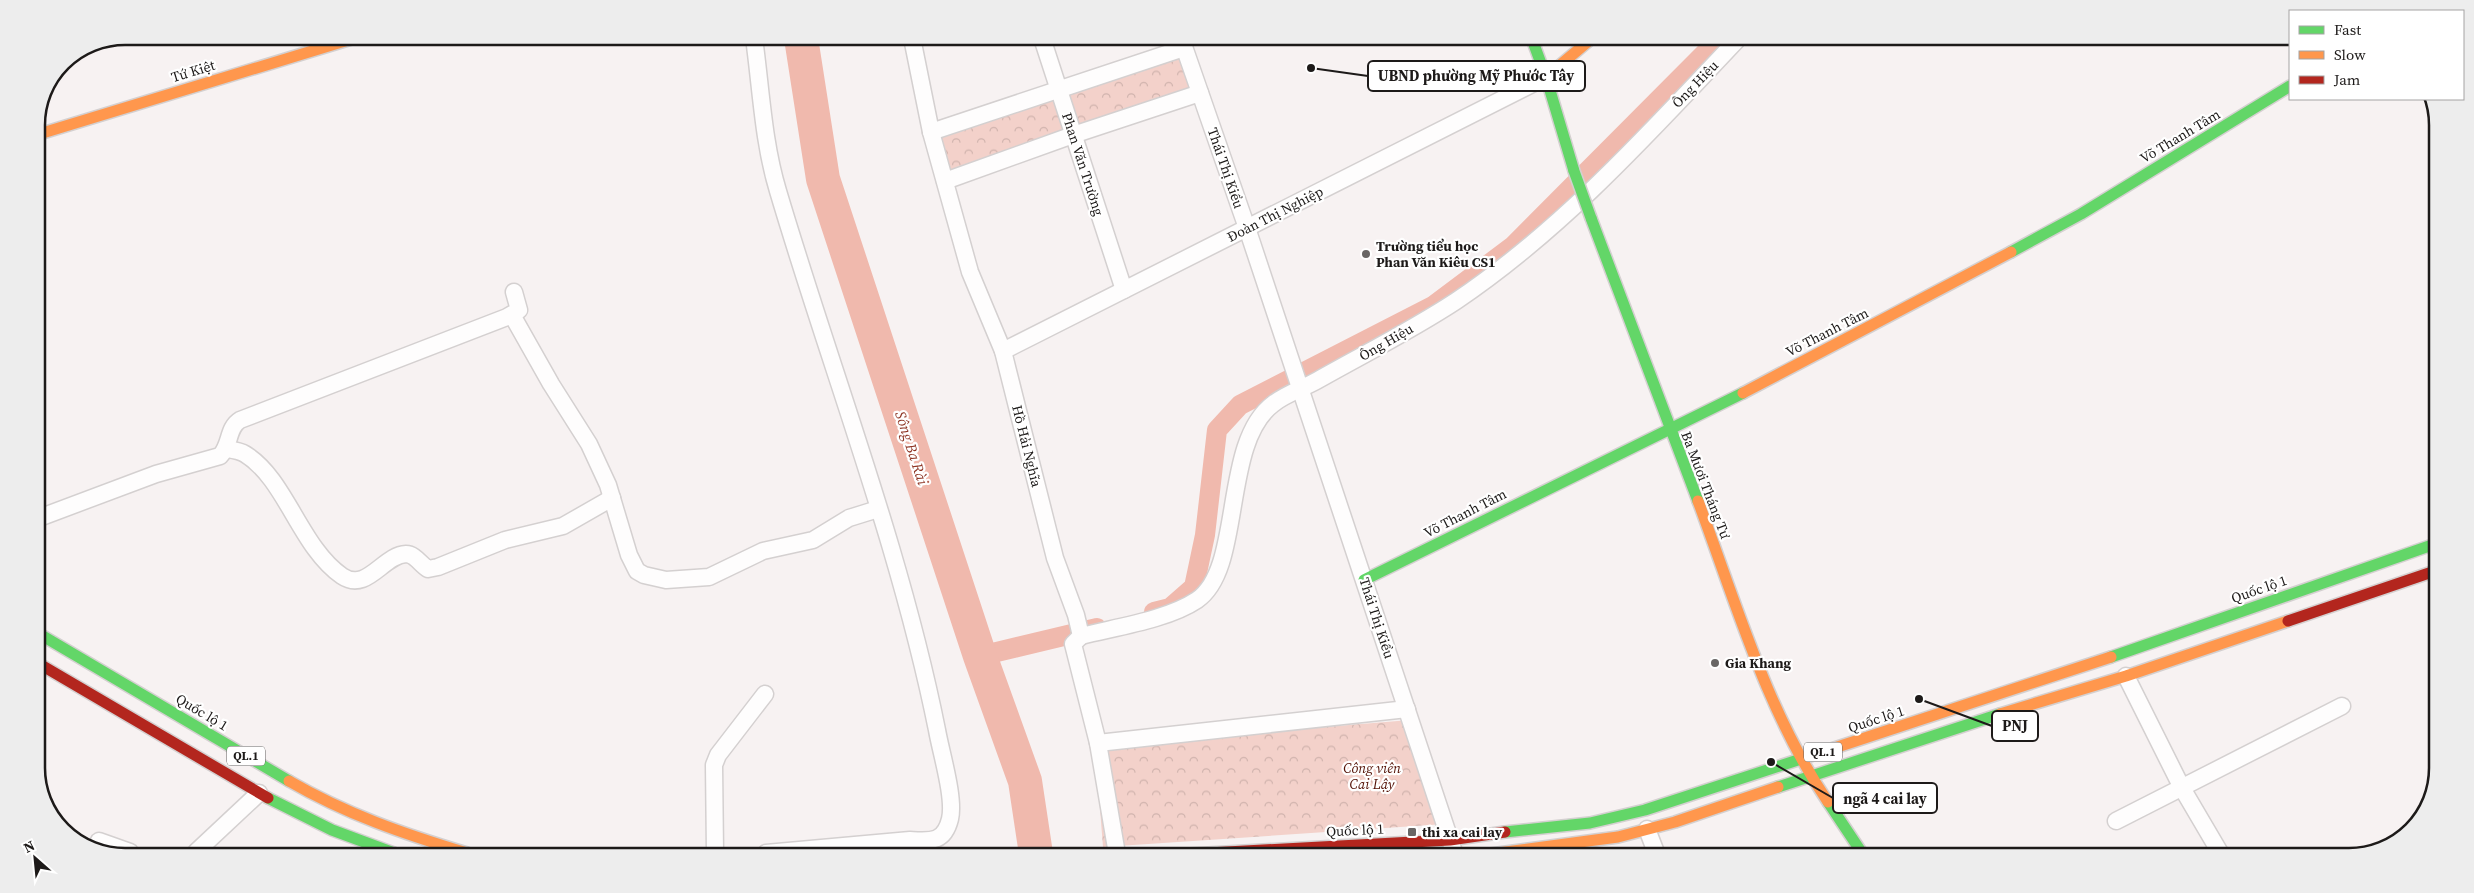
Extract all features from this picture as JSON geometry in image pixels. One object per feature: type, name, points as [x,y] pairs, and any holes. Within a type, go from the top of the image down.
[{"type":"main road","name":"Tứ Kiệt","points":[[45,132],[332,45]]},
{"type":"main road","points":[[1534,45],[1546,77],[1584,45]]},
{"type":"main road","name":"Ba Mươi Tháng Tư","points":[[1546,77],[1574,171],[1759,668],[1801,759],[1859,848]]},
{"type":"main road","name":"Võ Thanh Tâm","points":[[1364,580],[1669,429],[1875,324],[2081,214],[2289,87]]},
{"type":"main road","name":"Quốc lộ 1","points":[[1452,848],[1474,835],[1590,823],[1645,810],[2009,692],[2429,546]]},
{"type":"main road","name":"QL.1","points":[[1536,848],[1618,837],[1647,829],[1811,777],[1940,733],[2126,676],[2429,573]]},
{"type":"main road","name":"Quốc lộ 1","points":[[45,637],[327,803],[398,832],[451,848]]},
{"type":"main road","name":"QL.1","points":[[45,667],[259,793],[332,830],[381,848]]},
{"type":"street","points":[[755,45],[771,161],[777,189],[878,509],[925,672],[948,787],[950,816],[946,832],[933,841],[910,840],[828,848]]},
{"type":"street","name":"Hồ Hải Nghĩa","points":[[913,45],[931,132],[970,272],[1003,351],[1055,558],[1076,615],[1081,636],[1073,644],[1098,743],[1116,848]]},
{"type":"street","name":"Phan Văn Trường","points":[[1044,45],[1124,290]]},
{"type":"street","points":[[931,132],[1060,89],[1177,45]]},
{"type":"street","name":"Thái Thị Kiểu","points":[[1183,45],[1300,386],[1452,848]]},
{"type":"street","name":"Ông Hiệu","points":[[1081,636],[1185,607],[1201,597],[1210,588],[1219,571],[1236,484],[1250,435],[1258,420],[1273,403],[1300,386],[1457,300],[1568,214],[1732,45]]},
{"type":"street","name":"Đoàn Thị Nghiệp","points":[[1003,351],[1546,77]]},
{"type":"street","points":[[945,182],[1073,135],[1200,93]]},
{"type":"street","points":[[45,516],[156,474],[214,458],[227,449],[234,424],[240,420],[512,315],[519,310],[514,292]]},
{"type":"street","points":[[512,315],[551,384],[589,444],[612,498],[622,535],[637,571],[650,578],[666,580],[709,577],[763,551],[813,540],[849,518],[878,509]]},
{"type":"street","points":[[227,449],[243,452],[260,466],[314,546],[336,571],[354,580],[361,580],[394,559],[406,554],[413,556],[428,569],[438,567],[505,540],[563,526],[612,498]]},
{"type":"street","points":[[2126,676],[2182,788],[2217,848]]},
{"type":"street","points":[[715,848],[714,765],[718,755],[764,694]]},
{"type":"street","points":[[2116,821],[2342,706]]},
{"type":"street","points":[[1098,743],[1407,709]]},
{"type":"street","points":[[200,848],[259,793]]},
{"type":"street","points":[[1647,829],[1654,848]]},
{"type":"street","points":[[1595,848],[1618,837]]},
{"type":"street","points":[[99,841],[116,847]]},
{"type":"green space","points":[[1184,48],[1200,93],[945,181],[931,132]]},
{"type":"green space","name":"Công viên Cai Lậy","points":[[1410,720],[1445,824],[1103,847],[1095,746]]},
{"type":"waterway","name":"Sông Ba Rài","points":[[802,45],[823,179],[980,656],[1025,781],[1035,848]]},
{"type":"waterway","points":[[1154,612],[1170,608],[1194,587],[1205,535],[1217,430],[1240,405],[1433,306],[1513,246],[1713,45]]},
{"type":"waterway","points":[[980,656],[1097,628]]},
{"type":"traffic: fast","points":[[1534,45],[1546,77],[1574,171]]},
{"type":"traffic: fast","points":[[2011,252],[2081,214],[2289,87]]},
{"type":"traffic: fast","points":[[1574,171],[1591,218]]},
{"type":"traffic: fast","points":[[1591,218],[1698,501]]},
{"type":"traffic: fast","points":[[1364,580],[1743,393]]},
{"type":"traffic: fast","points":[[2111,657],[2429,546]]},
{"type":"traffic: fast","points":[[45,637],[289,781]]},
{"type":"traffic: fast","points":[[1778,787],[2000,714]]},
{"type":"traffic: fast","points":[[1505,832],[1590,823],[1645,810],[1807,757]]},
{"type":"traffic: fast","points":[[268,798],[332,830],[381,848]]},
{"type":"traffic: fast","points":[[1828,802],[1859,848]]},
{"type":"traffic: slow","points":[[45,132],[332,45]]},
{"type":"traffic: slow","points":[[1546,77],[1584,45]]},
{"type":"traffic: slow","points":[[1743,393],[2011,252]]},
{"type":"traffic: slow","points":[[1698,501],[1754,656],[1770,694],[1806,767],[1828,802]]},
{"type":"traffic: slow","points":[[2000,714],[2126,676],[2288,621]]},
{"type":"traffic: slow","points":[[1807,757],[2111,657]]},
{"type":"traffic: slow","points":[[289,781],[332,804],[376,822],[452,848]]},
{"type":"traffic: slow","points":[[1536,848],[1618,837],[1675,822],[1778,787]]},
{"type":"traffic: jam","points":[[2288,621],[2429,573]]},
{"type":"traffic: jam","points":[[45,667],[268,798]]},
{"type":"traffic: jam","points":[[1301,848],[1450,840],[1505,832]]},
{"type":"place","name":"UBND phường Mỹ Phước Tây","points":[[1311,68]]},
{"type":"place","name":"Trường tiểu học Phan Văn Kiêu CS1","points":[[1366,254]]},
{"type":"place","name":"Gia Khang","points":[[1715,663]]},
{"type":"place","name":"PNJ","points":[[1919,699]]},
{"type":"place","name":"ngã 4 cai lay","points":[[1771,762]]},
{"type":"place","name":"thi xa cai lay","points":[[1412,832]]}]
